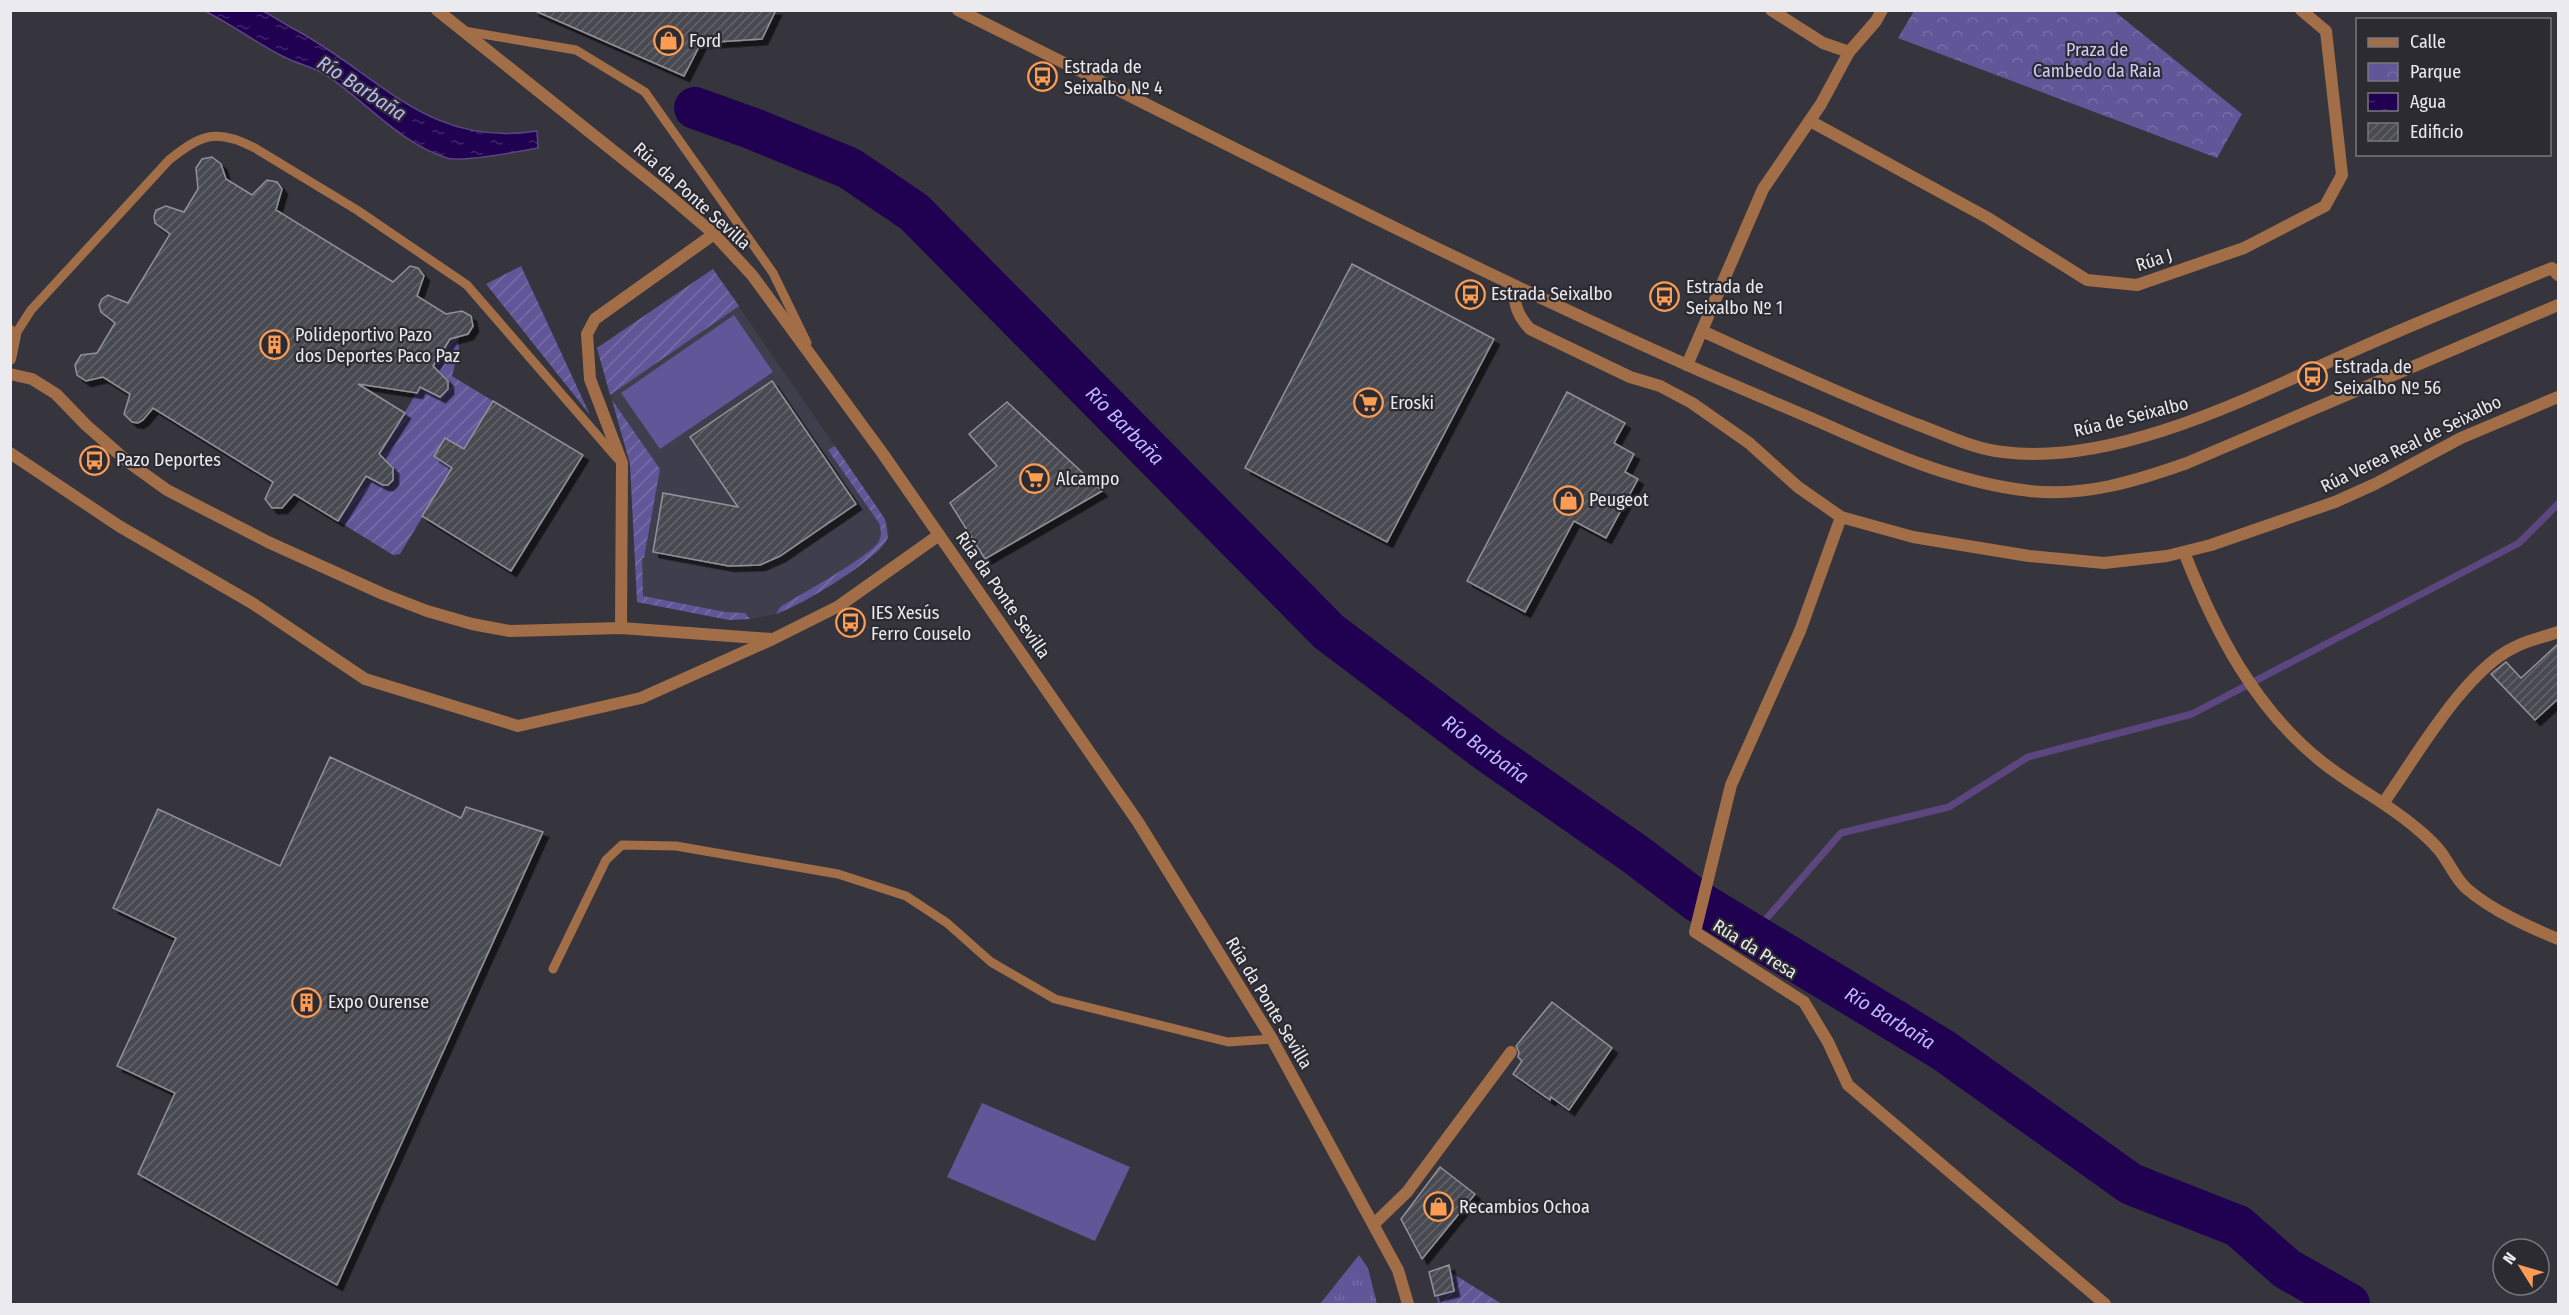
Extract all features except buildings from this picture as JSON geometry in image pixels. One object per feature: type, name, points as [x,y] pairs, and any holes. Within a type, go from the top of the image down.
[{"type":"street","name":"Rúa da Ponte Sevilla","points":[[437,10],[666,193],[714,234],[752,275],[939,535],[1138,822],[1272,1039],[1398,1270],[1408,1305]]},
{"type":"street","points":[[958,10],[1385,224],[1687,365],[1875,446],[1931,467],[1965,478],[2027,490],[2053,493],[2086,491],[2137,480],[2187,463],[2559,305]]},
{"type":"street","points":[[1771,10],[1823,43],[1849,52]]},
{"type":"street","points":[[1687,365],[1764,189],[1821,104],[1849,52],[1882,10]]},
{"type":"street","name":"Rúa J","points":[[1810,121],[1988,218],[2087,280],[2137,285],[2244,248],[2325,206],[2342,175],[2331,68],[2326,31],[2301,10]]},
{"type":"street","points":[[621,628],[622,463],[590,379],[587,334],[595,320],[714,234]]},
{"type":"street","name":"Rúa de Seixalbo","points":[[1702,331],[1799,375],[1963,442],[2002,452],[2044,453],[2079,450],[2179,427],[2377,340],[2552,268],[2559,276]]},
{"type":"street","name":"Rúa Verea Real de Seixalbo","points":[[1514,285],[1514,303],[1520,318],[1530,329],[1629,377],[1660,386],[1692,403],[1749,443],[1798,487],[1841,517],[1912,537],[2048,558],[2104,563],[2184,552],[2335,502],[2375,484],[2470,434],[2559,397]]},
{"type":"street","points":[[10,359],[13,333]]},
{"type":"street","points":[[10,374],[32,379],[56,394],[86,425],[128,462],[167,490],[268,542],[427,611],[472,624],[510,631],[621,628],[773,639]]},
{"type":"street","points":[[10,453],[119,526],[252,603],[365,679],[518,726],[641,698],[773,639],[839,606],[939,535]]},
{"type":"street","name":"Rúa da Presa","points":[[1841,517],[1800,631],[1731,784],[1695,932],[1804,1002],[1828,1042],[1848,1085],[2105,1305]]},
{"type":"street","points":[[2184,552],[2224,642],[2262,702],[2320,761],[2350,783],[2384,802],[2434,845],[2446,859],[2454,875],[2467,889],[2511,917],[2559,939]]},
{"type":"street","points":[[2384,802],[2471,682],[2491,663],[2514,647],[2559,632]]},
{"type":"street","points":[[1374,1224],[1407,1192],[1511,1052]]},
{"type":"lane","points":[[462,31],[576,50],[645,93],[773,273],[817,364]]},
{"type":"lane","points":[[13,333],[169,160],[191,142],[205,136],[221,135],[239,140],[357,210],[467,285],[622,463]]},
{"type":"lane","points":[[553,969],[606,860],[622,845],[676,846],[838,874],[906,896],[947,923],[991,962],[1055,999],[1228,1042],[1272,1039]]},
{"type":"shaded area","points":[[713,269],[885,519],[889,531],[886,543],[878,552],[804,602],[776,614],[751,619],[729,620],[637,602],[630,464],[597,348]]},
{"type":"green space","name":"Praza de Cambedo da Raia","points":[[1914,11],[2114,11],[2242,114],[2217,158],[1898,38]]},
{"type":"green space","points":[[521,266],[590,415],[486,284]]},
{"type":"green space","points":[[713,269],[739,306],[610,395],[597,348]]},
{"type":"green space","points":[[734,315],[773,372],[660,449],[621,393]]},
{"type":"green space","points":[[453,334],[458,336],[459,349],[452,376],[493,401],[400,554],[393,555],[338,521],[366,476],[383,485],[393,480],[393,468],[378,457],[420,387],[437,396],[447,392],[448,381],[431,369]]},
{"type":"green space","points":[[612,400],[660,469],[644,558],[642,558],[643,596],[725,612],[745,613],[750,619],[729,620],[637,602],[630,464]]},
{"type":"green space","points":[[835,446],[885,519],[888,537],[870,557],[838,581],[776,614],[780,607],[863,556],[880,539],[879,523],[828,450]]},
{"type":"green space","points":[[982,1103],[1130,1167],[1095,1241],[947,1177]]},
{"type":"green space","points":[[1359,1255],[1368,1268],[1377,1304],[1320,1304]]},
{"type":"green space","points":[[1450,1272],[1502,1304],[1438,1304],[1437,1296],[1454,1291]]},
{"type":"water","points":[[260,10],[326,48],[381,87],[435,119],[465,129],[499,133],[537,131],[538,148],[465,159],[447,158],[398,132],[326,75],[284,57],[205,11]]},
{"type":"waterway","name":"Río Barbaña","points":[[695,108],[849,168],[914,212],[1329,632],[1487,751],[1635,854],[1697,901],[1943,1050],[2131,1184],[2238,1226],[2287,1269],[2349,1304]]},
{"type":"waterway","points":[[1753,934],[1841,833],[1949,807],[2028,757],[2192,714],[2519,543],[2558,504]]},
{"type":"place","name":"Ford","points":[[668,41]]},
{"type":"place","name":"Estrada de Seixalbo Nº 4","points":[[1043,77]]},
{"type":"place","name":"Estrada Seixalbo","points":[[1470,294]]},
{"type":"place","name":"Estrada de Seixalbo Nº 1","points":[[1665,297]]},
{"type":"place","name":"Polideportivo Pazo dos Deportes Paco Paz","points":[[274,345]]},
{"type":"place","name":"Estrada de Seixalbo Nº 56","points":[[2313,377]]},
{"type":"place","name":"Eroski","points":[[1369,403]]},
{"type":"place","name":"Pazo Deportes","points":[[95,460]]},
{"type":"place","name":"Alcampo","points":[[1035,479]]},
{"type":"place","name":"Peugeot","points":[[1568,500]]},
{"type":"place","name":"IES Xesús Ferro Couselo","points":[[850,623]]},
{"type":"place","name":"Expo Ourense","points":[[307,1002]]},
{"type":"place","name":"Recambios Ochoa","points":[[1438,1207]]}]
